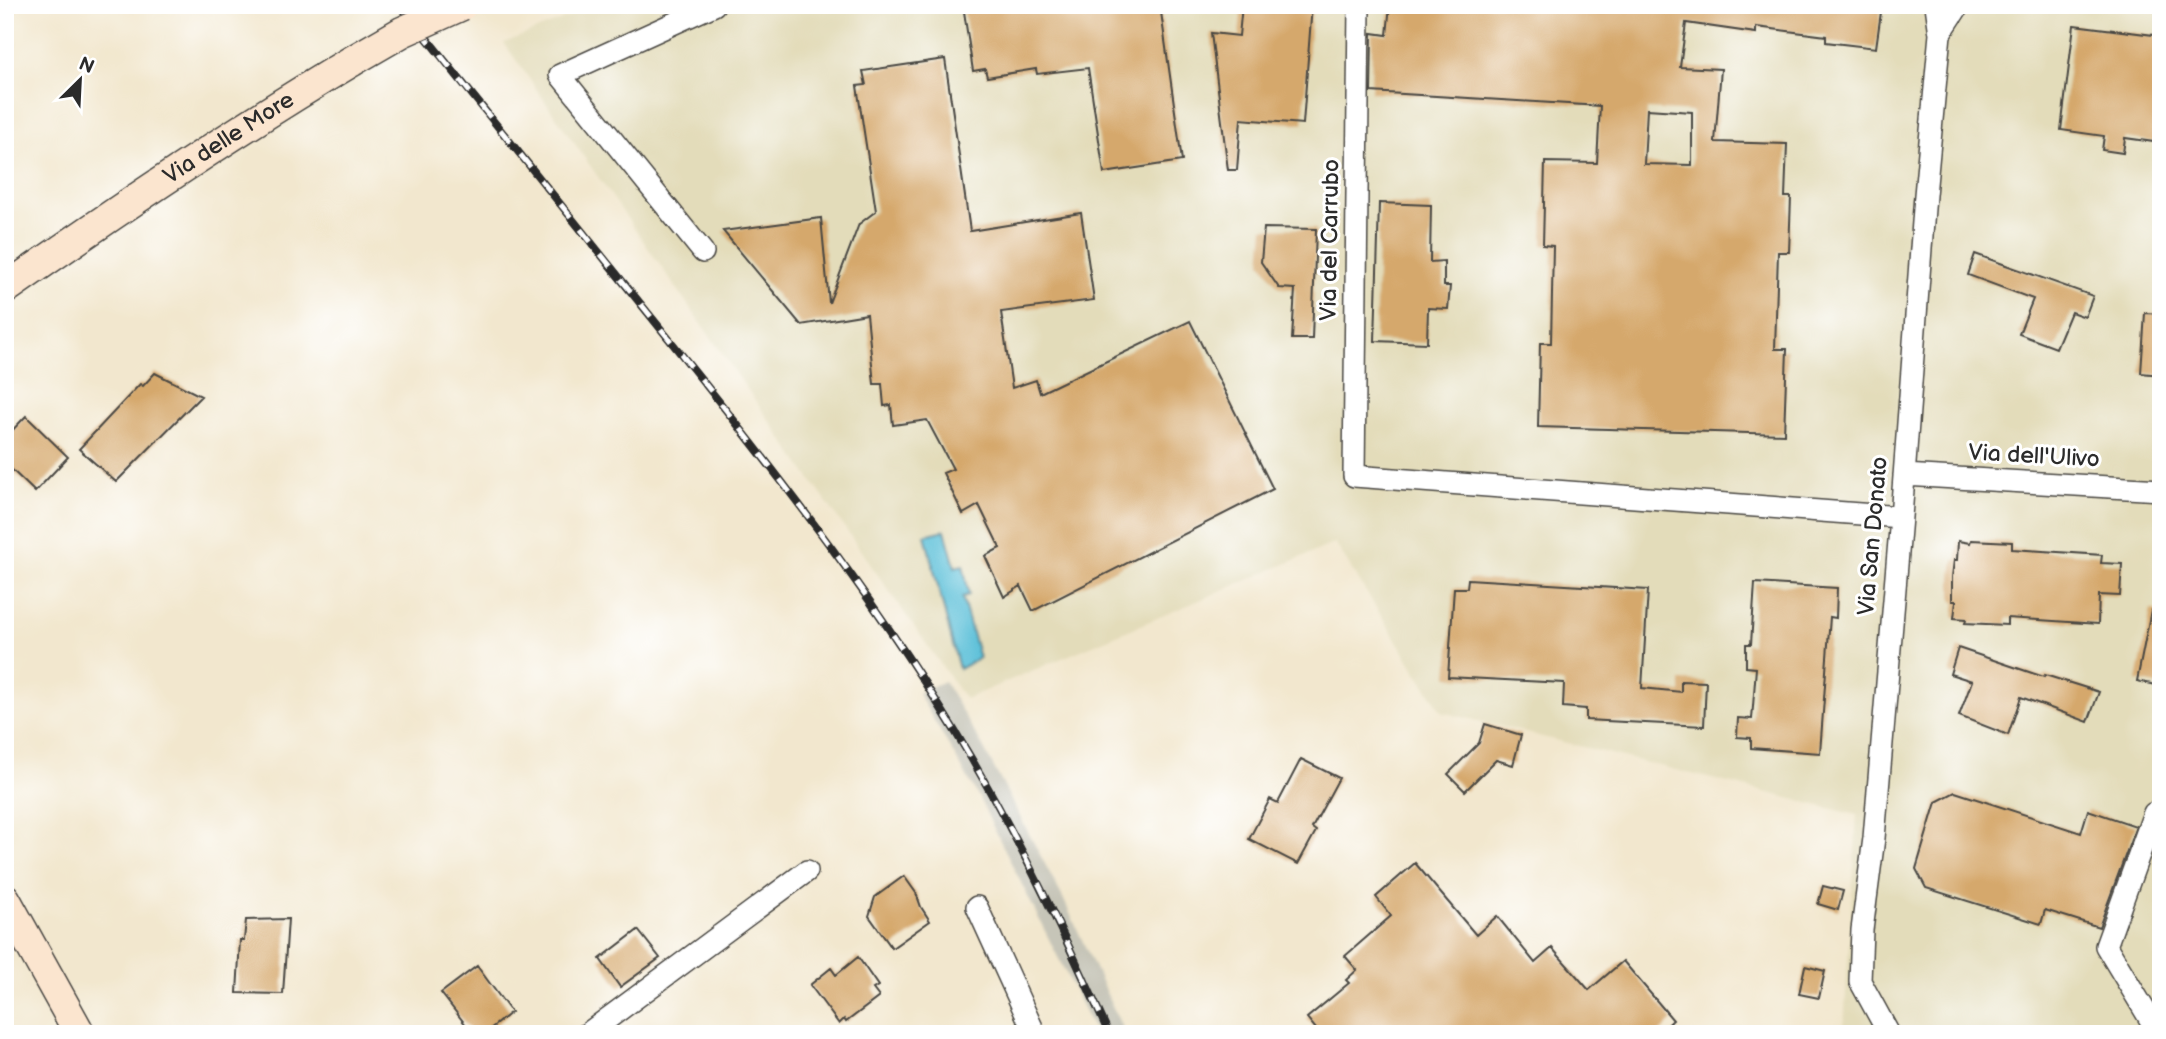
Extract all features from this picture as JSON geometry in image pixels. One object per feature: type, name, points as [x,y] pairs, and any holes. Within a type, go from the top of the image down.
[{"type":"main road","name":"Via delle More","points":[[5,289],[253,120],[402,32],[463,5]]},
{"type":"main road","points":[[5,900],[80,1034]]},
{"type":"street","points":[[702,253],[560,75],[714,5]]},
{"type":"street","name":"Via del Carrubo","points":[[1359,5],[1354,475],[1901,517]]},
{"type":"street","points":[[1936,5],[1940,34]]},
{"type":"street","points":[[1940,34],[1959,5]]},
{"type":"street","name":"Via San Donato","points":[[1889,1034],[1860,981],[1940,34]]},
{"type":"street","name":"Via dell'Ulivo","points":[[1904,475],[2161,490]]},
{"type":"street","points":[[2154,813],[2106,946],[2159,1034]]},
{"type":"street","points":[[587,1034],[807,871]]},
{"type":"street","points":[[977,907],[1035,1034]]},
{"type":"shaded area","points":[[599,5],[2161,5],[2161,1034],[1848,1034],[1844,1026],[1857,815],[1442,712],[1335,543],[965,699],[504,43]]},
{"type":"shaded area","points":[[944,681],[983,747],[1063,898],[1125,1034],[1096,1034],[977,794],[918,693]]},
{"type":"water","points":[[945,530],[955,567],[963,565],[969,595],[962,597],[979,658],[959,669],[925,535]]},
{"type":"building","points":[[963,5],[1160,5],[1182,161],[1104,173],[1088,68],[1037,74],[1036,69],[987,77],[985,69],[973,71]]},
{"type":"building","points":[[1242,5],[1312,5],[1303,124],[1241,119],[1237,170],[1228,170],[1211,33],[1239,36]]},
{"type":"building","points":[[1390,5],[1882,5],[1876,48],[1826,42],[1826,36],[1756,27],[1756,33],[1686,23],[1680,67],[1721,69],[1715,142],[1787,144],[1785,197],[1791,197],[1789,252],[1778,252],[1775,349],[1787,349],[1784,434],[1538,427],[1540,343],[1551,343],[1553,246],[1543,245],[1545,162],[1597,163],[1600,106],[1371,92],[1372,33],[1387,35]],"holes":[[[1647,109],[1692,112],[1692,165],[1644,164]]]},
{"type":"building","points":[[2074,25],[2161,36],[2161,143],[2125,138],[2123,153],[2102,150],[2104,136],[2061,130]]},
{"type":"building","points":[[945,59],[970,231],[1081,213],[1094,300],[1001,312],[1012,388],[1036,380],[1040,393],[1190,321],[1273,489],[1033,611],[1021,586],[1004,597],[985,556],[1000,548],[979,505],[963,514],[943,473],[953,469],[927,420],[893,425],[891,405],[884,406],[882,384],[874,384],[867,314],[801,325],[723,231],[821,218],[829,303],[859,224],[876,211],[857,86],[866,85],[863,71]]},
{"type":"building","points":[[1379,203],[1431,205],[1430,262],[1444,261],[1444,286],[1450,286],[1448,309],[1428,308],[1427,343],[1375,341]]},
{"type":"building","points":[[1264,228],[1316,229],[1312,339],[1292,339],[1295,289],[1279,288],[1261,262]]},
{"type":"building","points":[[1975,254],[2093,296],[2085,317],[2071,312],[2056,348],[2019,334],[2033,299],[1968,275]]},
{"type":"building","points":[[2145,313],[2161,314],[2161,375],[2141,373]]},
{"type":"building","points":[[155,373],[201,396],[116,482],[79,449],[140,384],[143,386]]},
{"type":"building","points":[[26,416],[68,457],[35,492],[5,463],[5,438]]},
{"type":"building","points":[[1971,540],[2012,542],[2012,549],[2102,555],[2101,563],[2122,564],[2120,596],[2099,595],[2098,624],[2007,618],[2007,625],[1965,623],[1966,619],[1954,618],[1956,601],[1952,601],[1952,577],[1954,560],[1957,560],[1958,541],[1970,543]]},
{"type":"building","points":[[1468,579],[1648,590],[1642,688],[1681,692],[1681,681],[1706,682],[1704,726],[1586,720],[1586,709],[1563,707],[1564,683],[1448,677],[1454,588],[1467,588]]},
{"type":"building","points":[[1755,583],[1837,588],[1836,618],[1830,617],[1820,753],[1751,748],[1751,738],[1737,737],[1738,718],[1752,719],[1756,668],[1746,667],[1746,644],[1751,644]]},
{"type":"building","points":[[2151,610],[2161,611],[2161,686],[2137,681]]},
{"type":"building","points":[[1958,648],[2099,692],[2088,722],[2021,697],[2008,735],[1959,716],[1972,681],[1950,674]]},
{"type":"building","points":[[1485,724],[1521,735],[1513,765],[1496,760],[1465,791],[1448,774],[1479,743]]},
{"type":"building","points":[[1301,759],[1339,778],[1312,828],[1316,831],[1298,864],[1249,839],[1270,799],[1278,803]]},
{"type":"building","points":[[1955,792],[2081,833],[2088,810],[2136,826],[2099,927],[2045,910],[2041,924],[1926,888],[1916,869],[1936,802]]},
{"type":"building","points":[[1415,863],[1476,935],[1497,916],[1535,963],[1552,948],[1589,990],[1623,961],[1673,1020],[1658,1034],[1320,1034],[1307,1018],[1349,983],[1346,980],[1357,970],[1345,956],[1391,916],[1376,897]]},
{"type":"building","points":[[904,876],[930,921],[892,948],[869,916],[875,897]]},
{"type":"building","points":[[1823,886],[1843,891],[1838,910],[1818,904]]},
{"type":"building","points":[[288,919],[283,994],[237,993],[240,940],[244,940],[246,920]]},
{"type":"building","points":[[638,930],[660,958],[620,987],[600,959]]},
{"type":"building","points":[[858,957],[878,986],[873,989],[879,997],[846,1022],[844,1019],[839,1024],[810,985],[831,968],[836,975]]},
{"type":"building","points":[[477,966],[511,1012],[484,1034],[473,1034],[441,993]]},
{"type":"building","points":[[1805,966],[1825,971],[1819,998],[1799,994]]},
{"type":"railway","points":[[400,5],[755,447],[832,548],[904,651],[1009,825],[1109,1034]]}]
